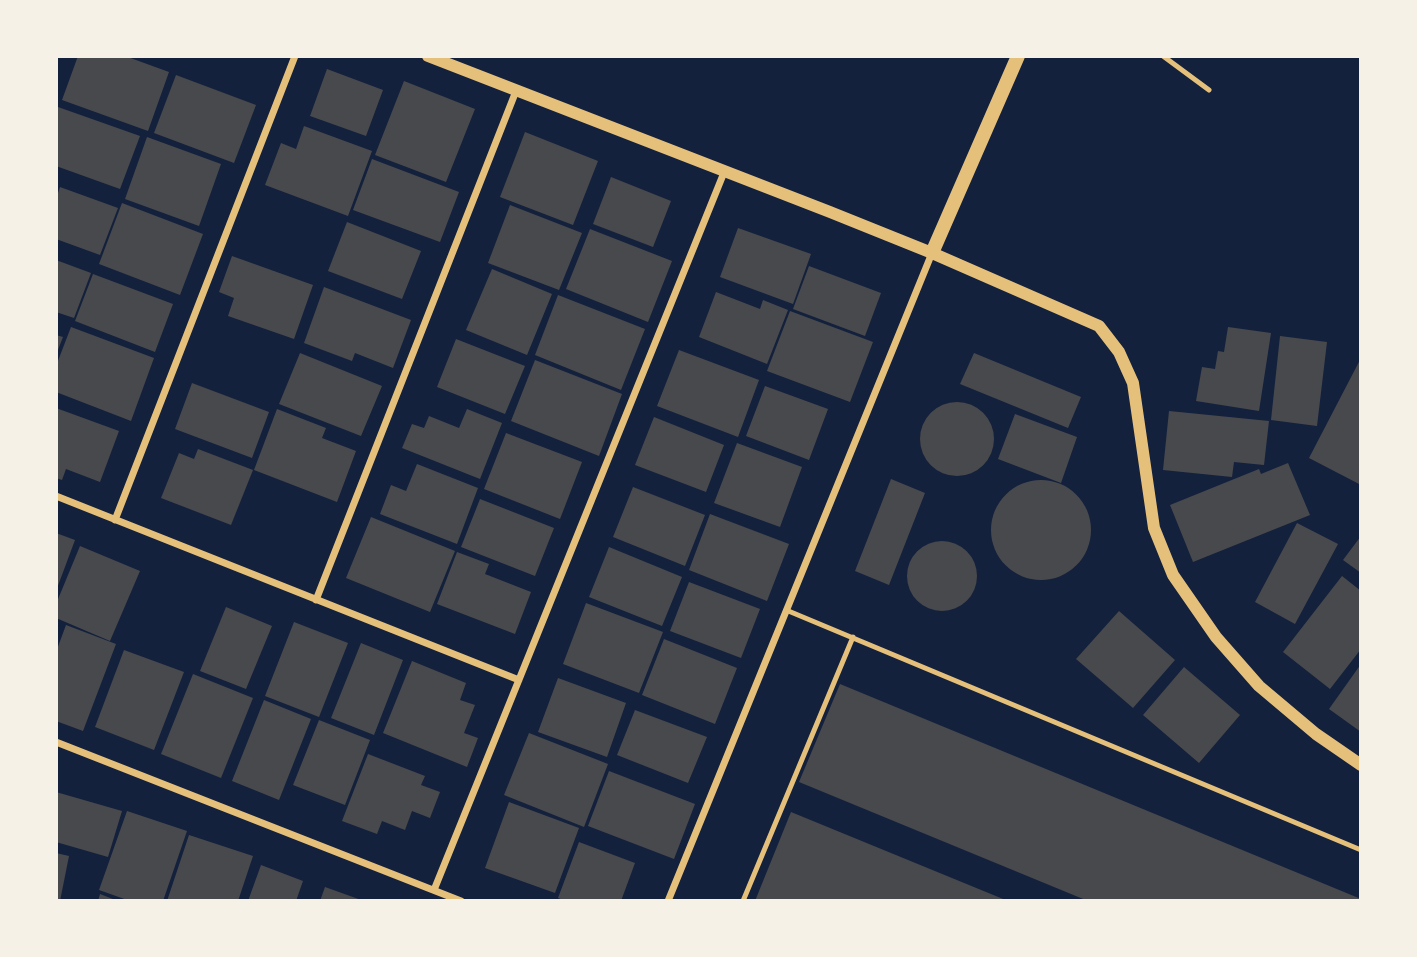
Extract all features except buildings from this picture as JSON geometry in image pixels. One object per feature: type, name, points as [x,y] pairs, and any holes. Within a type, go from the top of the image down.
[{"type":"main road","points":[[932,253],[1018,56]]},
{"type":"street","points":[[115,520],[295,56]]},
{"type":"street","points":[[428,56],[932,253],[1099,326],[1119,352],[1133,383],[1154,528],[1172,575],[1216,637],[1259,685],[1316,734],[1361,765]]},
{"type":"street","points":[[316,600],[516,91]]},
{"type":"street","points":[[434,890],[725,170]]},
{"type":"street","points":[[667,901],[932,253]]},
{"type":"street","points":[[56,496],[519,680]]},
{"type":"street","points":[[56,742],[461,901]]},
{"type":"lane","points":[[1163,56],[1209,90]]},
{"type":"lane","points":[[786,610],[1361,850]]},
{"type":"lane","points":[[743,901],[853,637]]}]
